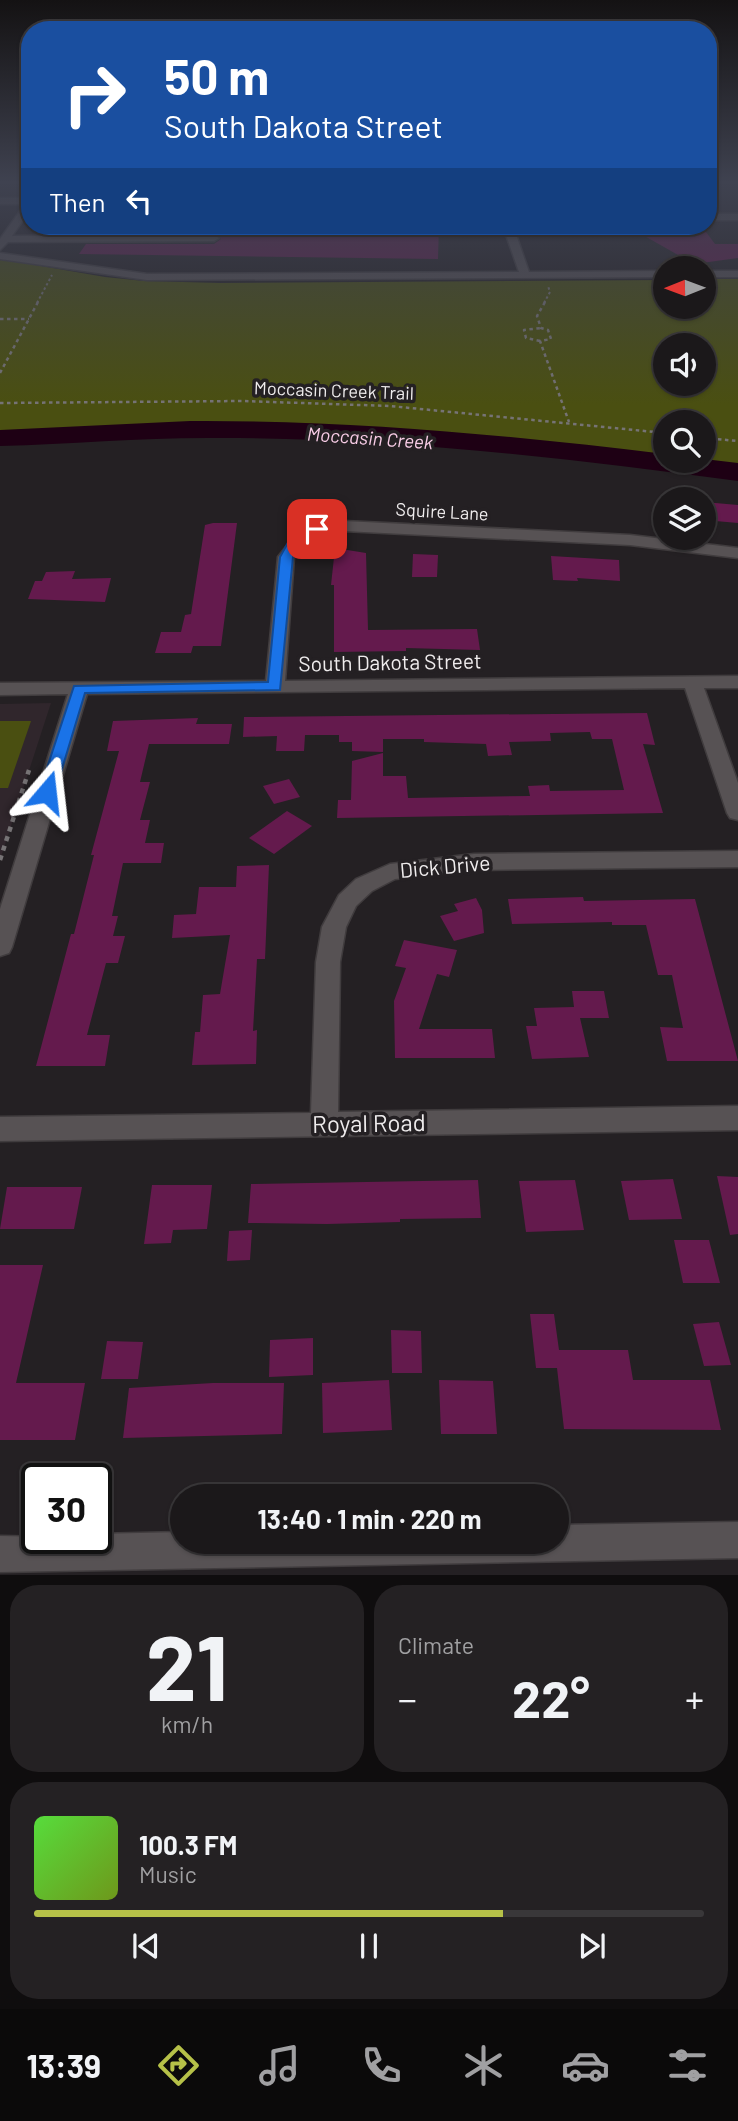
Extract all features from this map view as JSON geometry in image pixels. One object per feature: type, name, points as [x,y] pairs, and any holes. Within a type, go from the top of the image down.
[{"type":"street","points":[[11,258],[147,277],[653,274]]},
{"type":"street","points":[[519,258],[525,275]]},
{"type":"street","points":[[716,274],[738,274]]},
{"type":"street","name":"Squire Lane","points":[[275,687],[286,557],[296,540],[317,529],[344,526],[630,540],[738,553]]},
{"type":"street","points":[[692,682],[738,813]]},
{"type":"street","name":"South Dakota Street","points":[[0,689],[738,682]]},
{"type":"street","points":[[0,947],[79,689]]},
{"type":"street","name":"Dick Drive","points":[[324,1125],[328,962],[334,927],[347,901],[364,885],[390,872],[474,862],[738,859]]},
{"type":"street","name":"Royal Road","points":[[0,1129],[738,1118]]},
{"type":"street","points":[[0,1554],[738,1541]]},
{"type":"path","points":[[0,373],[53,277],[50,270],[58,264]]},
{"type":"path","points":[[541,328],[538,313],[550,292],[545,275]]},
{"type":"path","points":[[0,319],[30,319]]},
{"type":"path","points":[[524,330],[548,330],[551,338],[540,341],[526,338],[524,330]]},
{"type":"path","points":[[540,341],[569,422]]},
{"type":"path","name":"Moccasin Creek Trail","points":[[0,403],[304,402],[390,406],[653,432]]},
{"type":"path","points":[[716,439],[738,441]]},
{"type":"path","points":[[0,860],[34,757]]},
{"type":"shaded area","points":[[51,703],[50,706],[0,860],[0,704]]},
{"type":"green space","points":[[0,259],[144,281],[220,283],[653,280],[653,319],[716,319],[716,279],[738,279],[738,472],[716,469],[716,410],[653,410],[653,460],[609,454],[254,430],[114,432],[0,438]]},
{"type":"green space","points":[[0,721],[31,721],[8,788],[0,788]]},
{"type":"building","points":[[330,258],[438,258],[438,259]]},
{"type":"building","points":[[716,258],[738,258],[716,261]]},
{"type":"building","points":[[716,503],[738,505],[738,523],[716,521]]},
{"type":"building","points":[[237,523],[221,646],[193,646],[191,653],[155,653],[161,632],[181,632],[185,615],[191,614],[205,525]]},
{"type":"building","points":[[335,548],[366,553],[368,630],[477,629],[480,650],[406,648],[406,651],[334,652],[334,585],[331,585]]},
{"type":"building","points":[[413,554],[438,555],[437,577],[412,577]]},
{"type":"building","points":[[551,556],[619,560],[620,581],[577,578],[578,581],[553,580]]},
{"type":"building","points":[[75,571],[72,579],[111,578],[105,602],[28,599],[35,581],[42,581],[46,572]]},
{"type":"building","points":[[647,713],[655,745],[643,744],[663,813],[337,818],[338,800],[351,800],[352,761],[383,753],[383,776],[406,776],[408,798],[530,796],[528,786],[549,785],[550,791],[624,790],[612,739],[592,739],[590,732],[550,733],[551,741],[509,742],[512,755],[488,756],[486,744],[424,742],[424,739],[383,739],[383,752],[352,751],[352,742],[339,742],[339,735],[305,735],[304,751],[276,751],[277,736],[243,737],[244,717]]},
{"type":"building","points":[[198,718],[196,724],[232,724],[229,744],[149,744],[140,782],[150,782],[140,820],[150,820],[145,843],[164,843],[161,863],[123,863],[112,916],[118,916],[113,936],[125,936],[118,963],[106,963],[87,1035],[110,1035],[105,1066],[36,1066],[71,934],[74,934],[94,855],[91,855],[119,751],[107,751],[113,721]]},
{"type":"building","points":[[289,779],[300,797],[274,804],[263,786]]},
{"type":"building","points":[[287,811],[312,826],[274,854],[249,838]]},
{"type":"building","points":[[269,865],[265,959],[257,959],[253,1031],[257,1030],[256,1064],[192,1065],[195,1032],[200,1032],[203,995],[220,994],[230,935],[172,938],[174,915],[196,914],[199,887],[236,887],[237,866]]},
{"type":"building","points":[[583,897],[584,901],[695,899],[738,1061],[667,1061],[660,1027],[683,1028],[672,975],[658,975],[646,925],[612,925],[612,922],[512,924],[508,899]]},
{"type":"building","points":[[476,898],[482,910],[484,933],[454,941],[440,916],[458,911],[454,904]]},
{"type":"building","points":[[404,940],[457,950],[449,977],[437,974],[419,1029],[492,1029],[495,1058],[395,1058],[394,1001],[406,968],[395,966]]},
{"type":"building","points":[[572,991],[604,991],[609,1018],[580,1018],[589,1057],[532,1059],[526,1026],[537,1026],[534,1008],[574,1007]]},
{"type":"building","points":[[717,1176],[738,1177],[738,1234],[730,1235]]},
{"type":"building","points":[[673,1179],[682,1219],[629,1220],[621,1181]]},
{"type":"building","points":[[478,1180],[481,1218],[400,1219],[400,1222],[327,1224],[248,1223],[251,1184]]},
{"type":"building","points":[[575,1180],[584,1230],[526,1232],[519,1181]]},
{"type":"building","points":[[152,1185],[212,1185],[207,1229],[173,1230],[171,1243],[144,1244]]},
{"type":"building","points":[[7,1187],[82,1187],[74,1229],[0,1229]]},
{"type":"building","points":[[252,1230],[250,1260],[227,1261],[229,1231]]},
{"type":"building","points":[[674,1240],[709,1240],[720,1283],[683,1283]]},
{"type":"building","points":[[0,1265],[43,1265],[16,1383],[85,1383],[75,1440],[0,1440]]},
{"type":"building","points":[[530,1314],[554,1314],[559,1350],[628,1350],[633,1380],[710,1380],[721,1430],[564,1429],[557,1368],[536,1368]]},
{"type":"building","points":[[719,1322],[731,1365],[704,1366],[693,1324]]},
{"type":"building","points":[[391,1330],[421,1331],[422,1373],[392,1373]]},
{"type":"building","points":[[313,1338],[313,1375],[269,1377],[270,1340]]},
{"type":"building","points":[[107,1341],[143,1342],[138,1379],[101,1379]]},
{"type":"building","points":[[389,1380],[392,1430],[323,1433],[322,1383]]},
{"type":"building","points":[[439,1380],[493,1381],[497,1434],[441,1434]]},
{"type":"building","points":[[213,1383],[284,1383],[282,1434],[123,1438],[129,1388]]},
{"type":"waterway","name":"Moccasin Creek","points":[[0,438],[190,430],[314,432],[496,444],[738,472]]},
{"type":"route","points":[[47,792],[79,689],[275,687],[286,557],[296,540],[317,529]]}]
